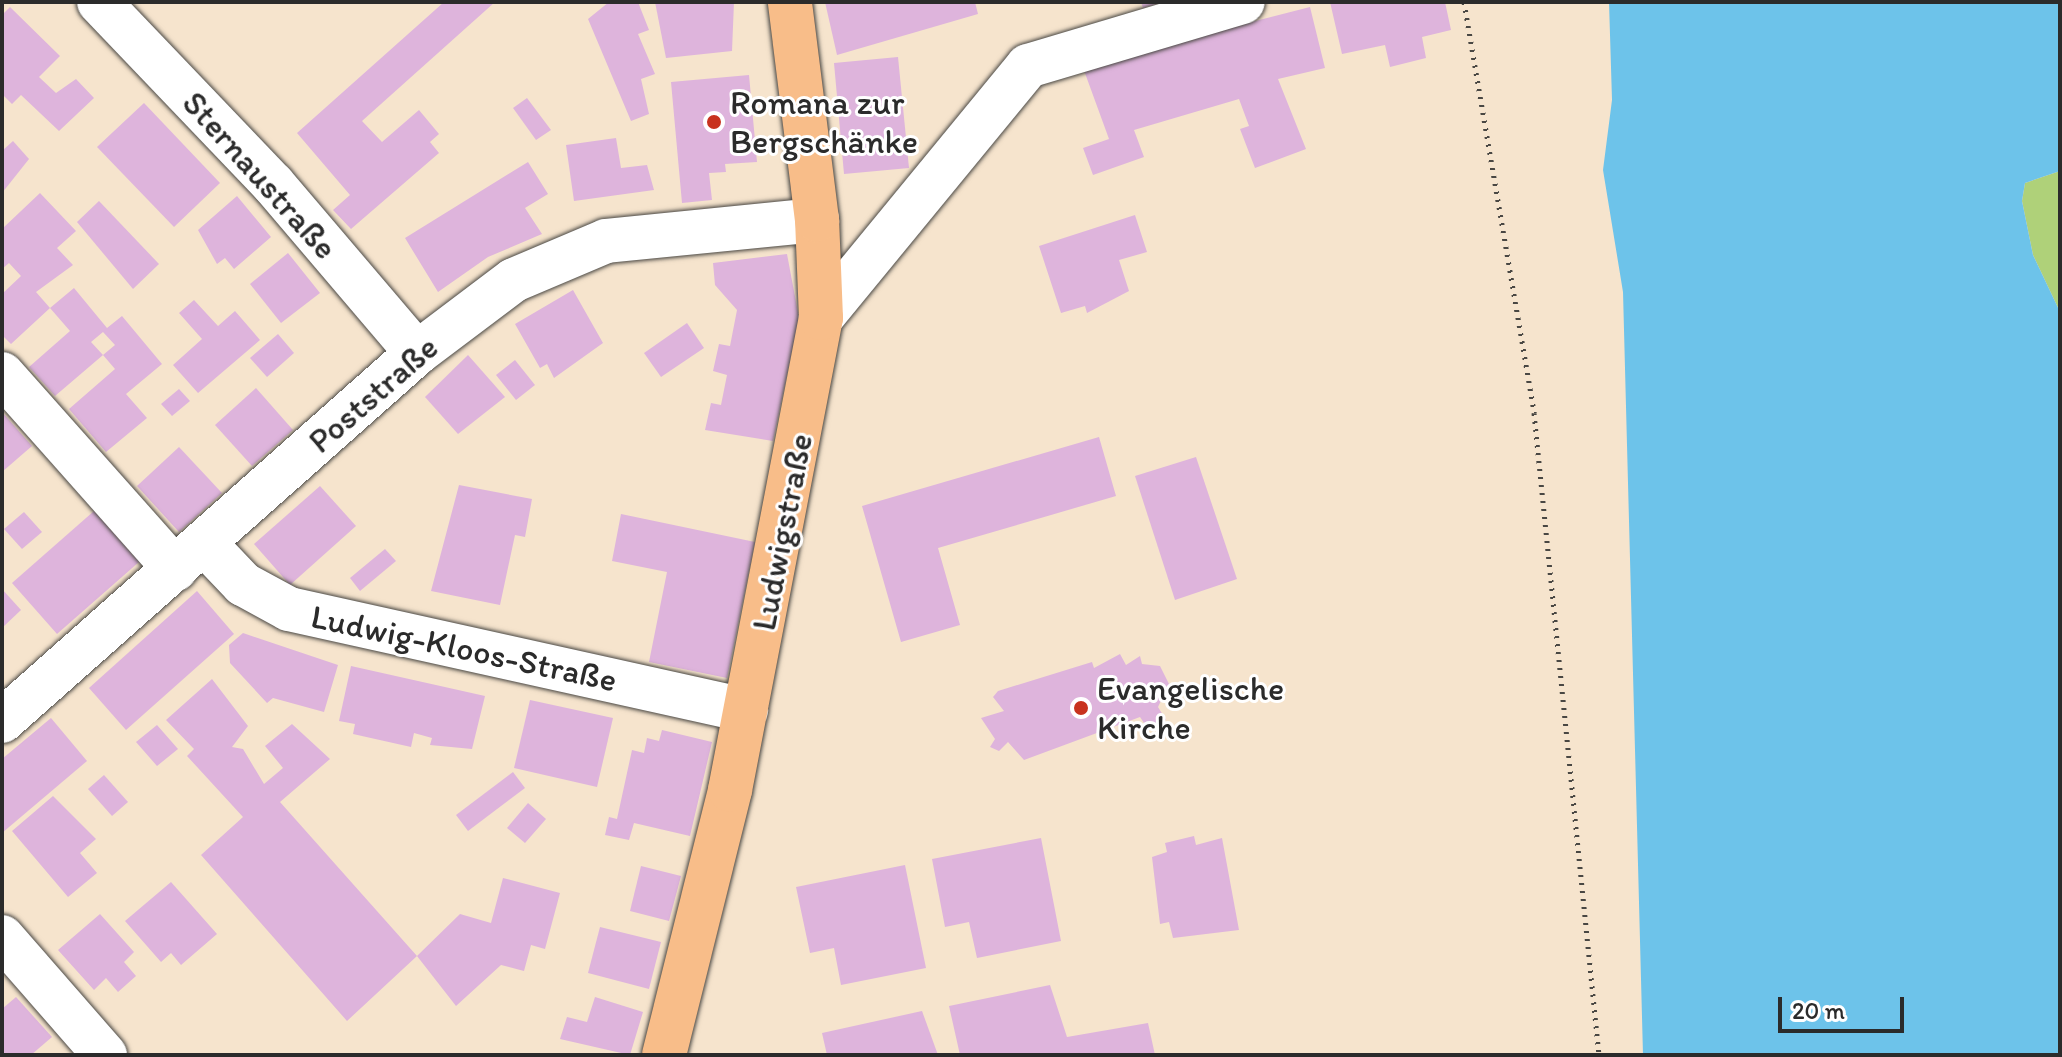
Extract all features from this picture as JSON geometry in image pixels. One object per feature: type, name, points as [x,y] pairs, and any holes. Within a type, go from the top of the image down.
[{"type":"main road","name":"Ludwigstraße","points":[[664,1055],[746,710],[821,318],[817,220],[790,2]]},
{"type":"street","name":"Sternaustraße","points":[[99,2],[273,184],[417,353]]},
{"type":"street","points":[[821,318],[1028,66],[1243,2]]},
{"type":"street","name":"Poststraße","points":[[2,721],[417,353],[514,280],[590,245],[817,220]]},
{"type":"street","name":"Ludwig-Kloos-Straße","points":[[2,374],[190,556],[289,609],[746,710]]},
{"type":"street","points":[[9,958],[105,1055]]},
{"type":"path","points":[[1464,2],[1534,413],[1599,1055]]},
{"type":"green space","points":[[2060,171],[2060,312],[2033,255],[2022,201],[2025,183]]},
{"type":"water","points":[[1609,2],[2060,2],[2060,171],[2025,183],[2022,201],[2033,255],[2060,312],[2060,1055],[1643,1055],[1623,292],[1603,170],[1612,100]]},
{"type":"building","points":[[444,2],[495,2],[362,121],[382,142],[419,110],[439,134],[430,142],[439,153],[351,229],[333,210],[350,195],[297,133]]},
{"type":"building","points":[[609,2],[638,2],[649,30],[638,34],[655,74],[641,79],[649,114],[631,121],[588,19]]},
{"type":"building","points":[[655,2],[734,2],[732,51],[666,58]]},
{"type":"building","points":[[825,2],[975,2],[978,14],[837,55]]},
{"type":"building","points":[[1141,2],[1160,2],[1160,3],[1143,8]]},
{"type":"building","points":[[1330,2],[1445,2],[1451,30],[1422,37],[1426,58],[1390,67],[1385,45],[1342,54]]},
{"type":"building","points":[[10,7],[60,56],[39,77],[56,93],[76,79],[94,98],[59,131],[21,95],[12,104],[2,94],[2,15]]},
{"type":"building","points":[[1310,7],[1325,68],[1278,79],[1306,149],[1255,168],[1240,129],[1249,126],[1239,99],[1134,130],[1144,157],[1093,175],[1083,148],[1109,139],[1082,65]]},
{"type":"building","points":[[898,57],[909,168],[844,174],[834,63]]},
{"type":"building","name":"Romana zur Bergschänke","points":[[749,75],[757,162],[725,164],[726,172],[709,173],[712,200],[682,203],[671,82]]},
{"type":"building","points":[[527,98],[551,130],[536,140],[513,108]]},
{"type":"building","points":[[144,103],[220,183],[174,227],[97,147]]},
{"type":"building","points":[[616,138],[621,168],[647,165],[654,190],[574,201],[566,145]]},
{"type":"building","points":[[13,141],[29,159],[2,193],[2,151]]},
{"type":"building","points":[[528,162],[548,194],[525,208],[542,234],[488,257],[438,292],[405,238]]},
{"type":"building","points":[[40,193],[76,231],[57,248],[73,265],[36,292],[50,308],[11,344],[2,335],[2,294],[21,276],[9,263],[2,269],[2,229]]},
{"type":"building","points":[[237,196],[271,237],[234,269],[225,258],[217,264],[198,230]]},
{"type":"building","points":[[99,201],[159,264],[133,289],[77,222]]},
{"type":"building","points":[[1135,215],[1147,252],[1119,260],[1129,291],[1087,313],[1085,306],[1061,313],[1039,246]]},
{"type":"building","points":[[288,253],[320,293],[281,323],[250,284]]},
{"type":"building","points":[[787,254],[799,318],[773,441],[705,430],[711,403],[721,405],[727,375],[713,371],[719,344],[730,346],[737,310],[715,285],[713,263]]},
{"type":"building","points":[[74,288],[107,328],[122,316],[162,364],[126,394],[147,418],[106,452],[69,409],[115,369],[103,355],[55,396],[29,367],[70,331],[50,308]],"holes":[[[103,332],[115,345],[103,355],[91,342]]]},
{"type":"building","points":[[573,290],[603,343],[554,378],[547,364],[540,368],[515,324]]},
{"type":"building","points":[[194,300],[218,326],[235,311],[260,340],[198,393],[173,365],[202,339],[179,313]]},
{"type":"building","points":[[687,323],[704,348],[661,377],[644,353]]},
{"type":"building","points":[[278,334],[294,353],[267,377],[250,358]]},
{"type":"building","points":[[468,355],[505,397],[458,434],[425,397]]},
{"type":"building","points":[[515,360],[535,385],[516,400],[496,375]]},
{"type":"building","points":[[256,388],[293,430],[252,466],[215,425]]},
{"type":"building","points":[[179,389],[190,401],[172,416],[161,404]]},
{"type":"building","points":[[2,412],[32,446],[2,472]]},
{"type":"building","points":[[1099,437],[1116,496],[938,548],[960,625],[901,642],[862,506]]},
{"type":"building","points":[[179,447],[222,493],[179,532],[137,486]]},
{"type":"building","points":[[1196,457],[1237,579],[1175,600],[1135,476]]},
{"type":"building","points":[[459,485],[532,499],[525,537],[515,535],[500,605],[431,591]]},
{"type":"building","points":[[320,486],[356,526],[290,585],[254,544]]},
{"type":"building","points":[[94,511],[139,562],[57,634],[12,583]]},
{"type":"building","points":[[24,512],[42,532],[22,549],[4,529]]},
{"type":"building","points":[[621,514],[755,542],[727,678],[649,662],[667,572],[612,561]]},
{"type":"building","points":[[385,549],[396,561],[360,591],[350,578]]},
{"type":"building","points":[[2,589],[21,610],[2,628]]},
{"type":"building","points":[[197,591],[234,634],[126,730],[89,688]]},
{"type":"building","points":[[243,633],[338,665],[324,712],[273,698],[267,703],[230,663],[229,645]]},
{"type":"building","name":"Evangelische Kirche","points":[[1120,654],[1126,665],[1140,656],[1142,664],[1160,666],[1169,684],[1158,707],[1166,720],[1146,726],[1140,717],[1024,760],[1008,742],[999,751],[990,747],[995,739],[981,718],[1004,711],[993,697],[998,691],[1092,662],[1094,668]]},
{"type":"building","points":[[351,666],[485,696],[472,749],[430,745],[432,738],[414,733],[411,747],[353,734],[355,724],[339,721]]},
{"type":"building","points":[[212,679],[248,726],[232,747],[243,749],[264,784],[283,768],[265,746],[292,724],[330,759],[280,802],[417,956],[347,1021],[201,855],[243,817],[187,756],[194,749],[166,720]]},
{"type":"building","points":[[530,700],[613,718],[597,787],[514,768]]},
{"type":"building","points":[[51,718],[87,761],[2,833],[2,759]]},
{"type":"building","points":[[157,725],[178,749],[157,766],[136,742]]},
{"type":"building","points":[[662,730],[712,742],[690,836],[634,823],[629,840],[605,835],[609,817],[617,819],[632,750],[644,753],[647,738],[659,741]]},
{"type":"building","points":[[513,772],[525,788],[468,831],[456,815]]},
{"type":"building","points":[[104,775],[128,802],[112,816],[88,789]]},
{"type":"building","points":[[53,796],[96,839],[80,853],[97,873],[68,897],[12,831]]},
{"type":"building","points":[[528,803],[546,819],[525,843],[507,828]]},
{"type":"building","points":[[1194,836],[1196,845],[1222,838],[1239,930],[1173,938],[1169,922],[1160,924],[1152,857],[1167,852],[1165,843]]},
{"type":"building","points":[[1041,838],[1061,941],[977,958],[969,922],[945,927],[932,859]]},
{"type":"building","points":[[905,865],[926,968],[841,985],[834,948],[810,953],[796,887]]},
{"type":"building","points":[[641,866],[681,876],[669,921],[630,911]]},
{"type":"building","points":[[503,878],[560,893],[545,949],[531,945],[524,971],[501,965],[456,1006],[417,956],[460,914],[491,923]]},
{"type":"building","points":[[171,882],[217,934],[181,965],[171,953],[161,962],[125,921]]},
{"type":"building","points":[[100,914],[134,952],[124,962],[136,976],[118,992],[106,978],[94,990],[58,950]]},
{"type":"building","points":[[600,927],[661,942],[649,989],[588,973]]},
{"type":"building","points":[[1050,985],[1067,1037],[1148,1023],[1155,1055],[960,1055],[949,1006]]},
{"type":"building","points":[[16,997],[52,1037],[31,1055],[2,1055],[2,1009]]},
{"type":"building","points":[[595,997],[643,1012],[630,1055],[560,1039],[567,1017],[587,1022]]},
{"type":"building","points":[[922,1011],[938,1055],[827,1055],[822,1033]]},
{"type":"place","name":"Romana zur Bergschänke","points":[[714,122]]},
{"type":"place","name":"Evangelische Kirche","points":[[1081,708]]}]
